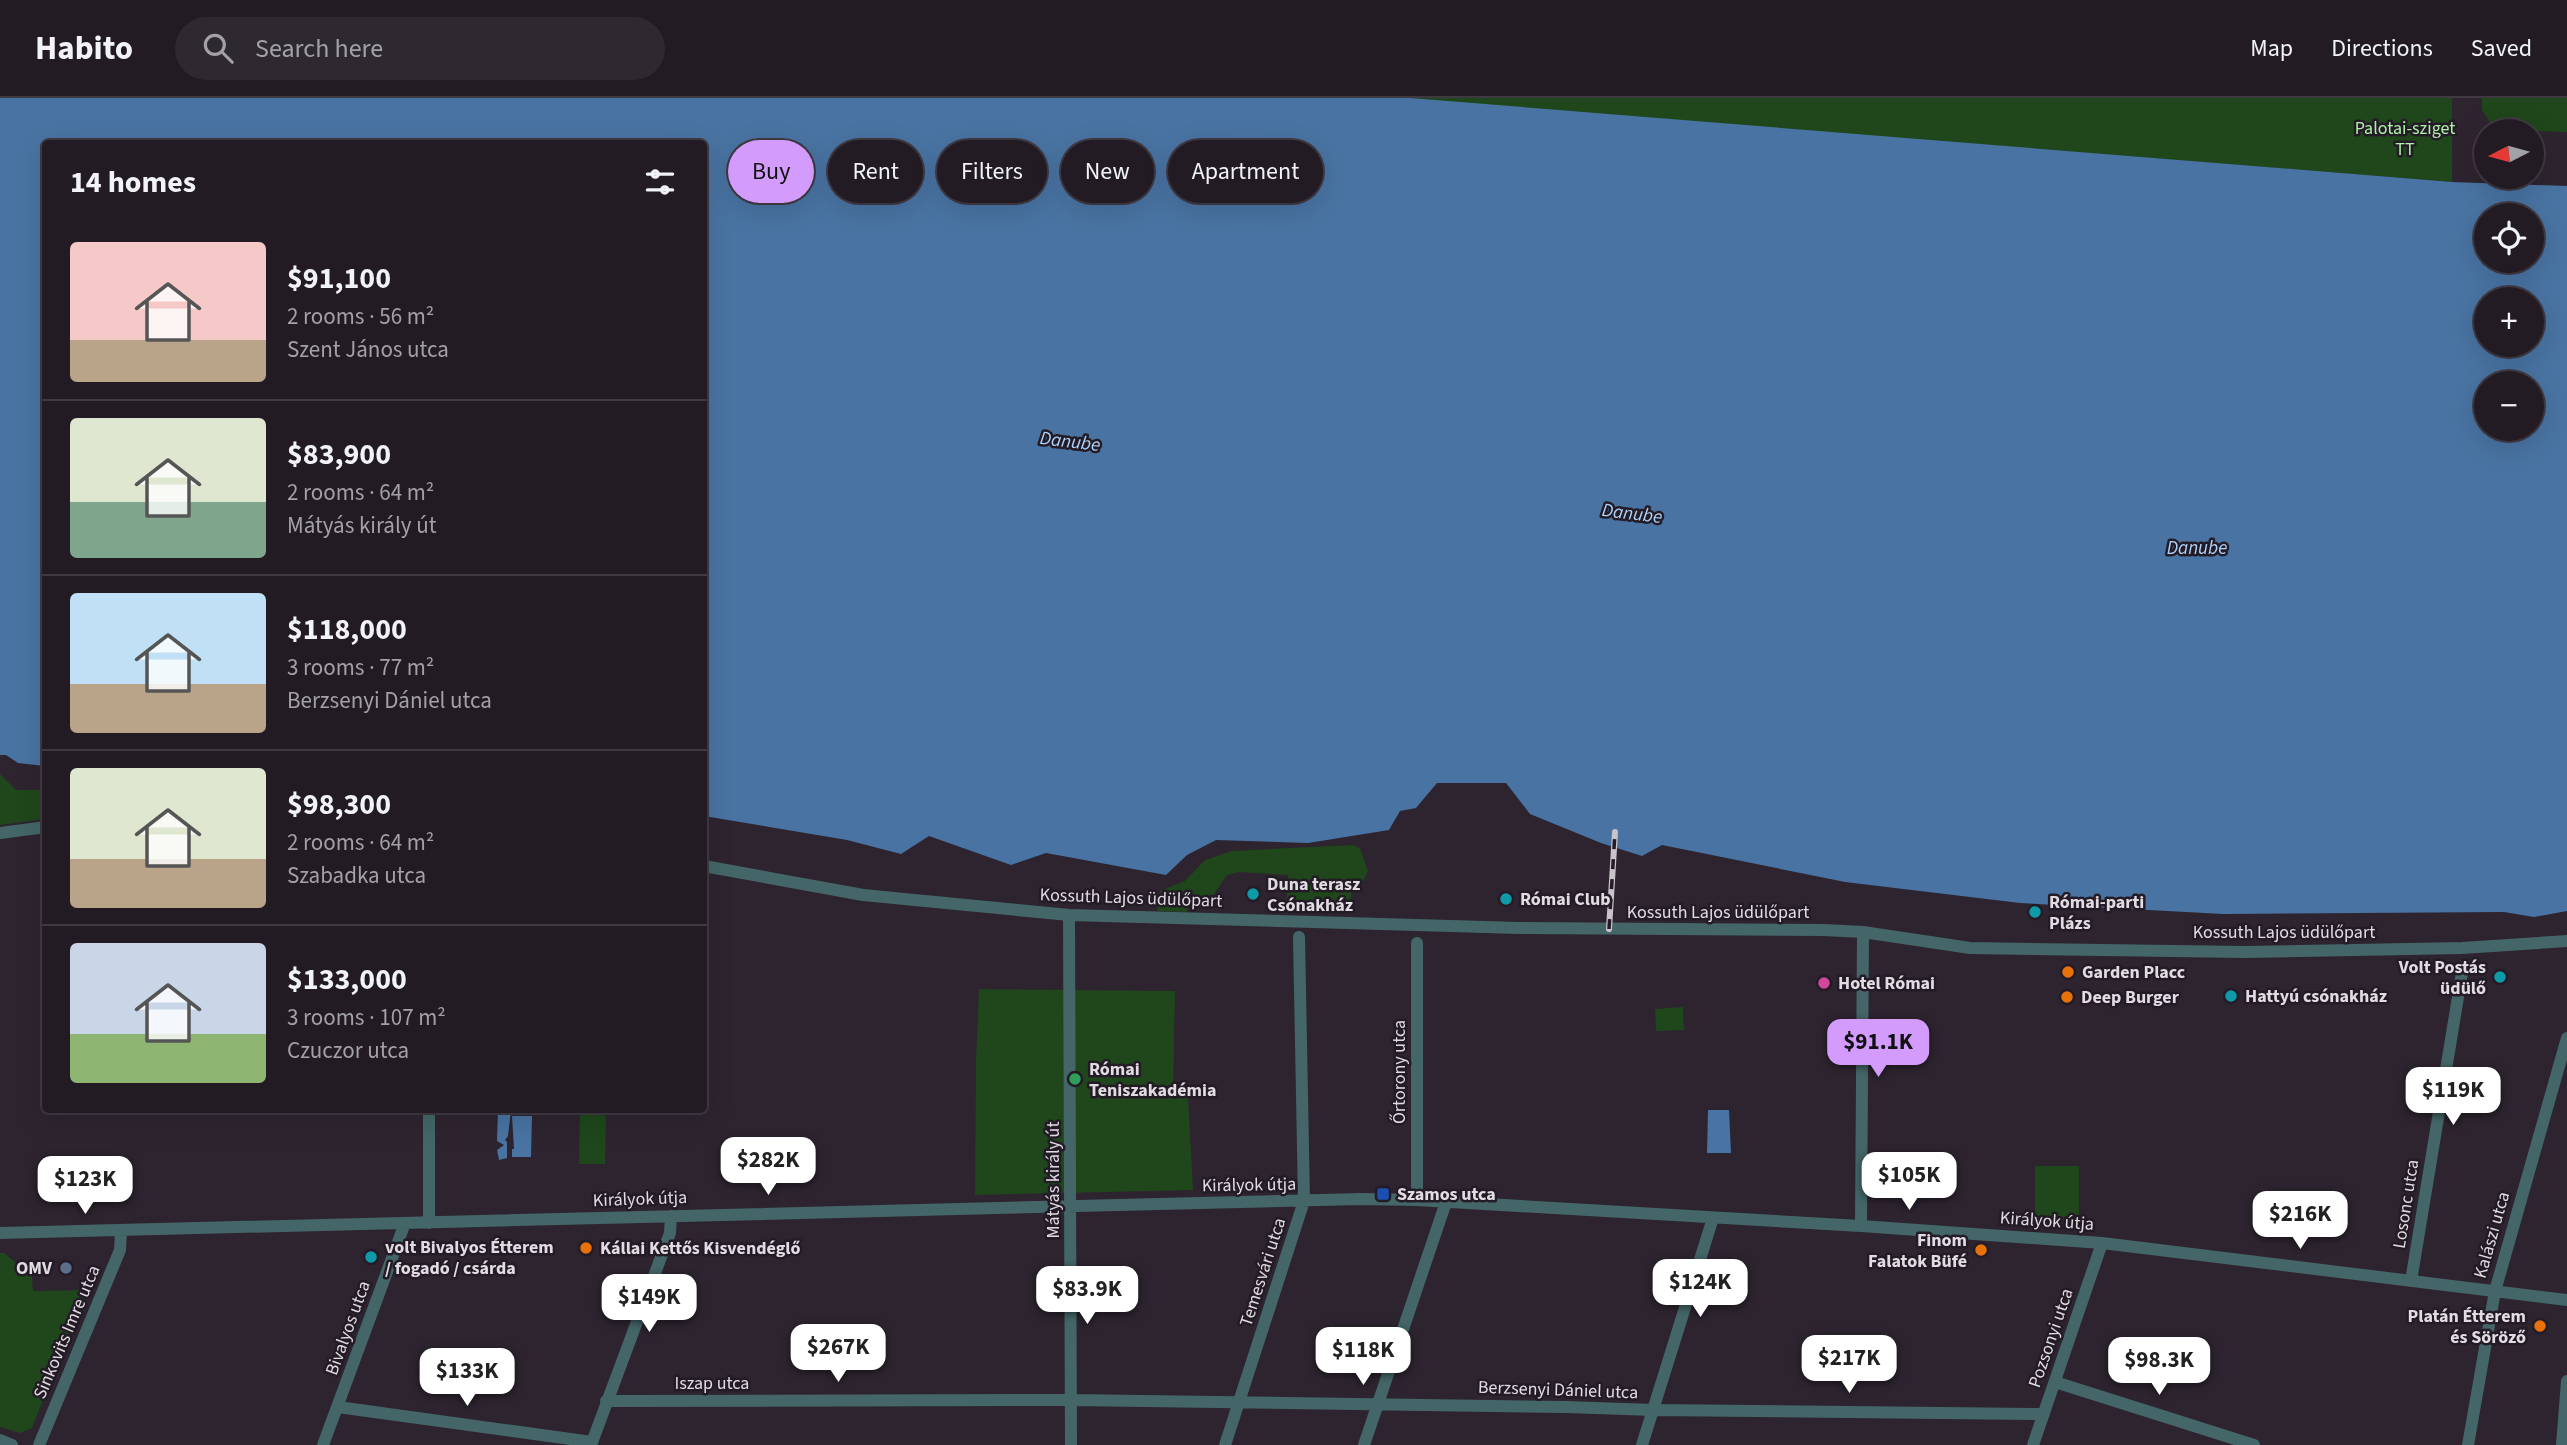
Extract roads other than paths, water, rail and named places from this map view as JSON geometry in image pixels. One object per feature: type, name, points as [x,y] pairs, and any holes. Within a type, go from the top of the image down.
[{"type":"street","points":[[0,833],[42,828]]},
{"type":"street","name":"Kossuth Lajos üdülőpart","points":[[707,867],[863,895],[1069,915],[1519,928],[1863,932],[1970,948],[2244,952],[2462,948],[2567,940]]},
{"type":"street","name":"Mátyás király út","points":[[1069,915],[1071,1445]]},
{"type":"street","points":[[1861,1226],[1863,932]]},
{"type":"street","name":"Temesvári utca","points":[[1225,1445],[1304,1201],[1299,937]]},
{"type":"street","name":"Őrtorony utca","points":[[1417,943],[1417,1200]]},
{"type":"street","name":"Losonc utca","points":[[2411,1281],[2463,967]]},
{"type":"street","name":"Kalászi utca","points":[[2468,1445],[2495,1291],[2567,1038]]},
{"type":"street","points":[[429,1113],[429,1223]]},
{"type":"street","name":"Királyok útja","points":[[0,1233],[1417,1200],[2102,1243],[2567,1300]]},
{"type":"street","points":[[1364,1445],[1446,1202]]},
{"type":"street","points":[[338,1407],[591,1443],[670,1233],[671,1216]]},
{"type":"street","points":[[1642,1445],[1713,1217]]},
{"type":"street","name":"Bivalyos utca","points":[[323,1445],[405,1223]]},
{"type":"street","name":"Sinkovits Imre utca","points":[[39,1445],[120,1250],[121,1231]]},
{"type":"street","name":"Pozsonyi utca","points":[[2033,1445],[2102,1243]]},
{"type":"street","points":[[2562,1445],[2567,1381]]},
{"type":"street","points":[[2055,1382],[2253,1445]]},
{"type":"street","name":"Berzsenyi Dániel utca","points":[[1070,1400],[2044,1414]]},
{"type":"street","name":"Iszap utca","points":[[606,1401],[1070,1400]]},
{"type":"street","points":[[0,1440],[12,1445]]},
{"type":"water","name":"Danube","points":[[0,98],[1410,98],[2474,183],[2474,189],[2544,189],[2544,185],[2567,186],[2567,911],[2534,917],[2504,912],[2223,914],[2020,903],[1845,882],[1662,845],[1642,856],[1601,843],[1530,814],[1506,783],[1437,783],[1416,808],[1400,811],[1389,830],[1308,843],[1216,840],[1187,855],[1166,875],[1046,853],[1011,865],[929,836],[901,854],[847,840],[707,817],[707,140],[42,140],[42,766],[18,763],[6,755],[0,755]]},
{"type":"water","points":[[1708,1110],[1729,1110],[1731,1153],[1707,1153]]},
{"type":"water","points":[[498,1113],[511,1113],[508,1136],[505,1140],[507,1158],[499,1160],[497,1150],[504,1145],[497,1141]]},
{"type":"water","points":[[512,1116],[532,1116],[531,1157],[512,1157]]},
{"type":"railway","points":[[1609,929],[1615,832]]},
{"type":"place","name":"Duna terasz Csónakház","points":[[1253,894]]},
{"type":"place","name":"Római Club","points":[[1506,899]]},
{"type":"place","name":"Római-parti Plázs","points":[[2035,912]]},
{"type":"place","name":"Garden Placc","points":[[2068,972]]},
{"type":"place","name":"Volt Postás üdülő","points":[[2500,977]]},
{"type":"place","name":"Hotel Római","points":[[1824,983]]},
{"type":"place","name":"Hattyú csónakház","points":[[2231,996]]},
{"type":"place","name":"Deep Burger","points":[[2067,997]]},
{"type":"place","name":"Római Teniszakadémia","points":[[1075,1079]]},
{"type":"place","name":"Szamos utca","points":[[1383,1194]]},
{"type":"place","name":"Kállai Kettős Kisvendéglő","points":[[586,1248]]},
{"type":"place","name":"Finom Falatok Büfé","points":[[1981,1250]]},
{"type":"place","name":"volt Bivalyos Étterem / fogadó / csárda","points":[[371,1257]]},
{"type":"place","name":"OMV","points":[[66,1268]]},
{"type":"place","name":"Platán Étterem és Söröző","points":[[2540,1326]]},
{"type":"park label","name":"Palotai-sziget TT","points":[[2405,138]]}]
